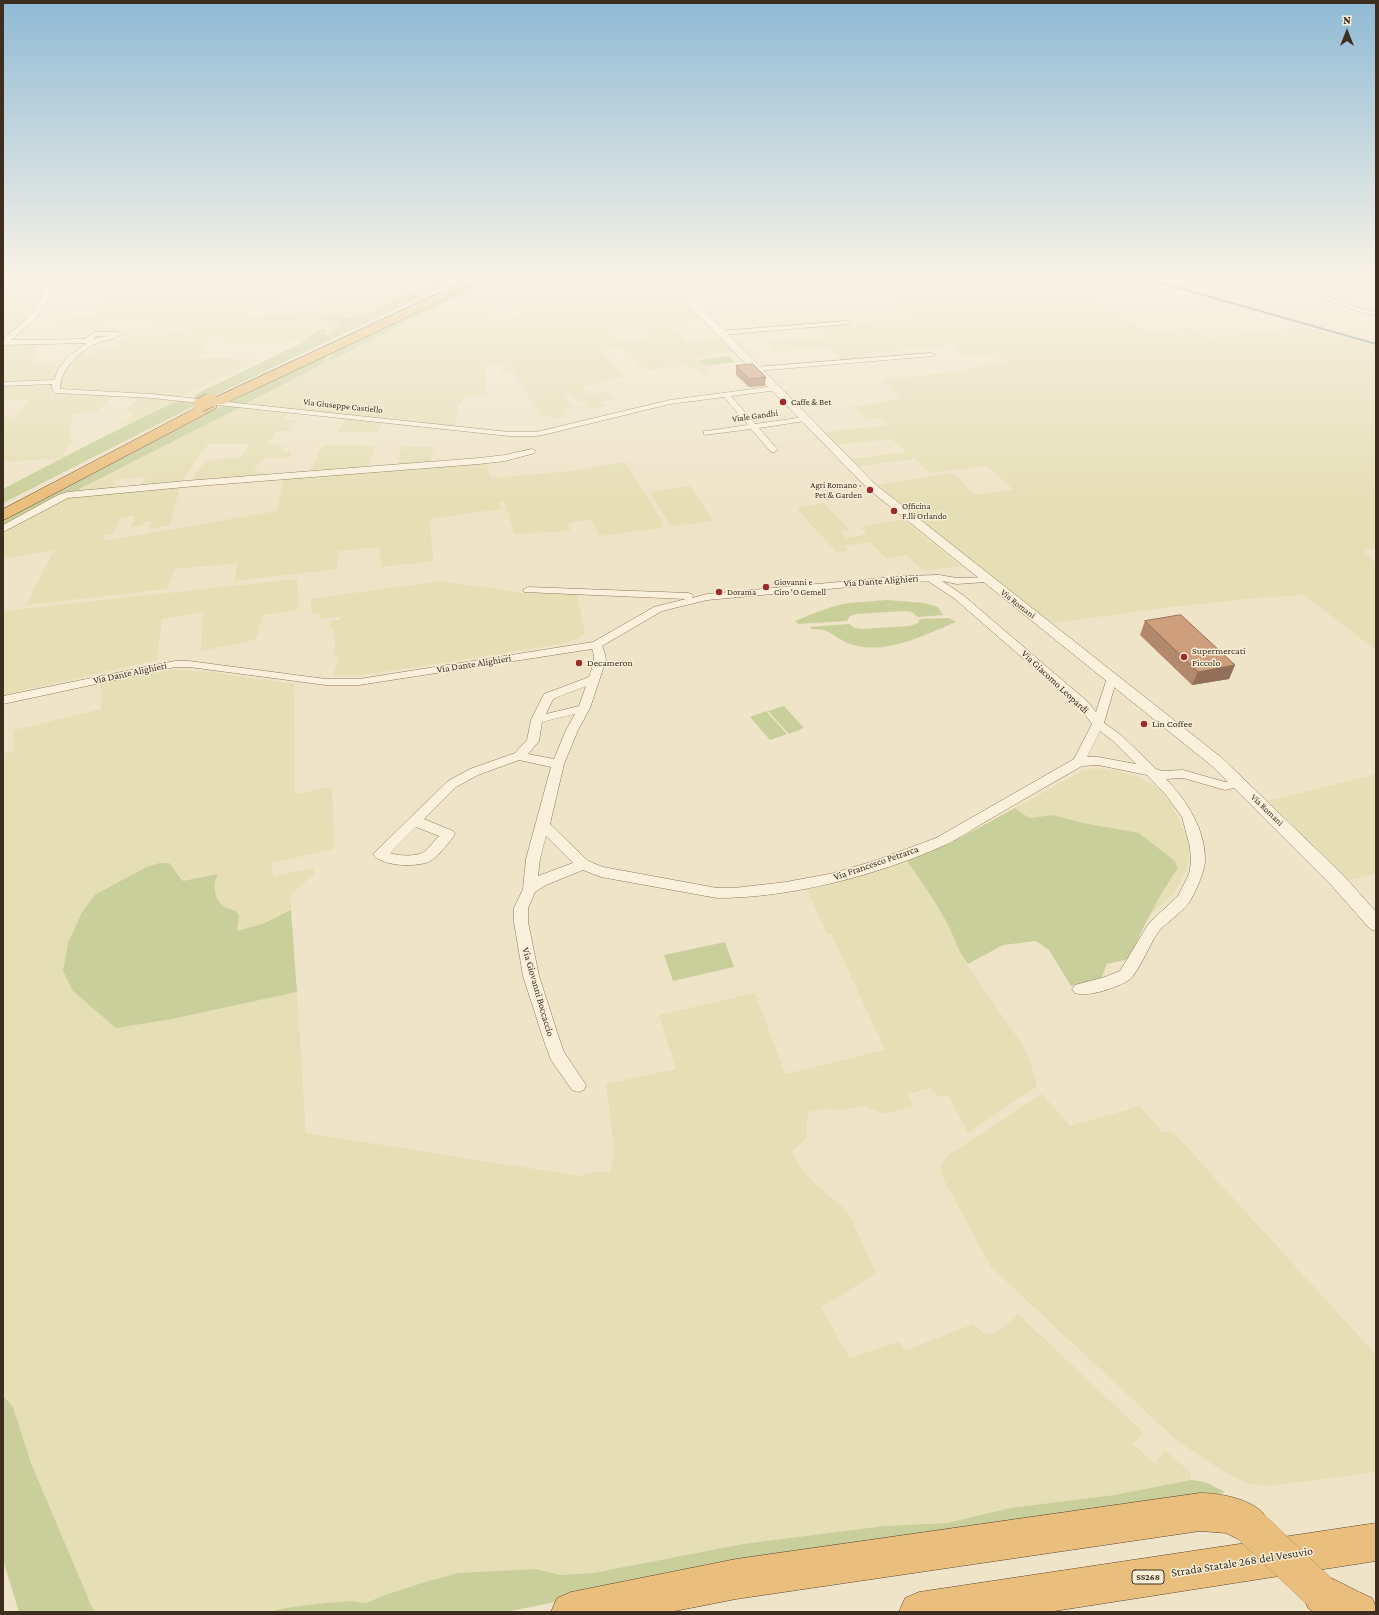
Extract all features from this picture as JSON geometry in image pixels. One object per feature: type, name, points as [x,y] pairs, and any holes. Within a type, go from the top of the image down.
[{"type":"highway","points":[[3,507],[210,403],[324,351]]},
{"type":"highway","points":[[3,515],[210,403]]},
{"type":"highway","points":[[571,1612],[736,1579],[1212,1511],[1225,1513],[1239,1518],[1249,1525],[1322,1594],[1338,1604],[1358,1612]]},
{"type":"highway","name":"Strada Statale 268 del Vesuvio","points":[[919,1612],[1376,1542]]},
{"type":"street","points":[[3,384],[54,382],[57,384],[66,363],[78,351]]},
{"type":"street","name":"Via Romani","points":[[739,351],[871,486],[1217,762],[1338,881],[1376,924]]},
{"type":"street","points":[[756,369],[931,355]]},
{"type":"street","name":"Via Giuseppe Castiello","points":[[57,384],[56,388],[58,391],[152,396],[509,434],[536,434],[670,402],[775,388]]},
{"type":"street","points":[[724,394],[774,450]]},
{"type":"street","name":"Viale Gandhi","points":[[707,433],[805,419]]},
{"type":"street","points":[[3,529],[67,495],[185,484],[486,461],[532,451]]},
{"type":"street","name":"Via Dante Alighieri","points":[[934,578],[972,568]]},
{"type":"street","name":"Via Dante Alighieri","points":[[3,700],[175,664],[189,664],[326,682],[359,682],[596,645],[658,609],[707,597],[876,581],[934,578],[957,581],[986,579]]},
{"type":"street","name":"Via Giacomo Leopardi","points":[[934,578],[959,597],[1084,706],[1098,724],[1117,738],[1170,792],[1188,816],[1197,847],[1198,862],[1196,874],[1183,900],[1154,927],[1125,975],[1108,983],[1080,989]]},
{"type":"street","points":[[957,581],[959,597]]},
{"type":"street","points":[[528,590],[707,597]]},
{"type":"street","points":[[530,889],[533,859],[558,764],[572,730],[584,708],[600,660],[600,654],[596,645]]},
{"type":"street","points":[[415,821],[452,784],[474,772],[519,756],[533,740],[537,720],[548,697],[594,679]]},
{"type":"street","points":[[1079,762],[1098,724],[1100,711],[1110,684],[1115,682]]},
{"type":"street","points":[[537,720],[584,708]]},
{"type":"street","points":[[519,756],[558,764]]},
{"type":"street","name":"Via Francesco Petrarca","points":[[582,866],[601,872],[650,882],[717,893],[734,893],[786,887],[834,878],[878,865],[941,841],[1079,762],[1107,762],[1150,772]]},
{"type":"street","points":[[1150,772],[1162,775],[1182,774],[1193,776],[1225,786],[1240,783]]},
{"type":"street","points":[[530,889],[541,881],[561,872],[582,866],[543,825]]},
{"type":"street","name":"Via Giovanni Boccaccio","points":[[530,889],[521,908],[521,922],[531,976],[557,1055],[578,1085]]},
{"type":"shaded area","points":[[3,351],[36,351],[32,355],[40,355],[35,362],[50,361],[48,365],[63,364],[57,380],[3,383]]},
{"type":"shaded area","points":[[94,351],[202,351],[198,359],[221,358],[258,360],[179,398],[128,392],[58,389],[69,363],[76,355],[92,355]]},
{"type":"shaded area","points":[[350,351],[603,351],[625,377],[605,380],[606,381],[602,383],[581,387],[588,394],[607,391],[614,399],[599,402],[603,407],[591,409],[585,401],[577,402],[571,394],[564,395],[572,409],[564,411],[567,417],[552,419],[550,416],[541,417],[514,372],[503,373],[500,368],[510,366],[509,364],[486,365],[486,395],[463,397],[462,404],[458,404],[455,426],[243,405],[323,364],[326,356],[331,354],[329,361]]},
{"type":"shaded area","points":[[626,351],[735,352],[695,357],[709,372],[702,375],[695,368],[689,369],[685,365],[645,371]]},
{"type":"shaded area","points":[[833,351],[890,351],[865,354],[869,359],[841,361]]},
{"type":"shaded area","points":[[959,351],[1376,351],[1376,548],[1364,551],[1376,563],[1376,650],[1304,595],[1255,598],[1164,608],[1052,623],[933,531],[880,485],[948,473],[954,474],[974,495],[1014,490],[986,466],[930,473],[915,459],[859,466],[851,459],[907,452],[891,439],[837,445],[824,432],[889,425],[880,418],[866,420],[852,406],[891,402],[889,400],[900,399],[882,380],[970,370],[979,365],[1007,361],[996,353],[965,357]]},
{"type":"shaded area","points":[[50,383],[52,387],[52,394],[72,393],[114,396],[95,413],[72,414],[70,431],[73,442],[65,451],[64,458],[3,462],[3,417],[15,417],[29,400],[3,401],[3,386]]},
{"type":"shaded area","points":[[140,397],[177,401],[145,418],[129,424],[124,424],[134,413],[127,412],[126,409]]},
{"type":"shaded area","points":[[241,407],[288,413],[283,420],[296,420],[289,431],[277,431],[268,444],[283,447],[281,451],[292,451],[288,458],[263,458],[253,471],[264,472],[261,477],[190,483],[196,472],[207,460],[241,458],[250,444],[208,444],[180,484],[139,488],[146,477],[117,479],[111,491],[74,493]]},
{"type":"shaded area","points":[[345,419],[383,423],[377,432],[337,432]]},
{"type":"shaded area","points":[[323,445],[375,446],[367,469],[309,473]]},
{"type":"shaded area","points":[[402,446],[434,447],[429,464],[397,466]]},
{"type":"shaded area","points":[[486,462],[491,478],[572,471],[625,462],[663,523],[662,528],[599,536],[591,519],[568,523],[570,531],[514,534],[505,502],[499,503],[501,509],[429,519],[434,561],[381,567],[380,547],[339,551],[337,569],[235,581],[237,563],[174,569],[167,589],[26,605],[54,550],[3,559],[3,531],[67,496],[180,486],[170,525],[149,529],[151,521],[144,522],[142,526],[131,527],[135,516],[120,518],[113,534],[105,535],[103,541],[277,511],[284,478]]},
{"type":"shaded area","points":[[690,486],[713,521],[691,524],[682,523],[681,525],[672,526],[669,524],[650,492]]},
{"type":"shaded area","points":[[824,503],[849,529],[840,531],[846,538],[867,534],[861,527],[903,519],[961,566],[924,571],[906,555],[887,559],[869,542],[844,546],[848,551],[837,553],[796,508]]},
{"type":"shaded area","points":[[297,579],[299,609],[263,615],[258,633],[254,640],[201,651],[203,612],[162,619],[157,660],[3,695],[3,611]]},
{"type":"shaded area","points":[[440,581],[524,593],[577,594],[585,634],[577,639],[562,644],[355,676],[333,676],[339,656],[334,655],[335,638],[329,621],[340,620],[340,617],[321,619],[319,613],[312,614],[310,599]]},
{"type":"shaded area","points":[[176,669],[294,684],[295,794],[332,787],[334,849],[271,863],[274,876],[313,868],[314,874],[290,895],[291,910],[265,923],[236,931],[239,916],[221,905],[214,890],[215,878],[217,875],[183,881],[177,871],[146,867],[132,875],[172,1019],[297,992],[306,1133],[579,1176],[596,1172],[610,1173],[614,1151],[606,1084],[676,1069],[659,1015],[755,993],[785,1074],[885,1050],[831,933],[827,934],[807,890],[834,884],[907,861],[948,925],[960,954],[1025,1049],[1036,1080],[1036,1086],[968,1133],[948,1095],[939,1097],[930,1088],[908,1094],[913,1106],[883,1114],[865,1106],[842,1110],[824,1109],[808,1112],[806,1138],[792,1151],[799,1165],[812,1181],[848,1212],[876,1273],[821,1308],[850,1358],[900,1341],[905,1351],[973,1324],[985,1335],[999,1331],[1018,1314],[1143,1432],[1133,1444],[1155,1464],[1165,1450],[1190,1472],[1191,1480],[1114,1495],[1010,1508],[947,1523],[884,1526],[743,1544],[593,1573],[561,1575],[535,1569],[458,1573],[385,1595],[366,1603],[352,1601],[325,1603],[284,1608],[271,1612],[94,1612],[31,1463],[13,1407],[3,1396],[3,753],[13,751],[14,730],[101,709],[101,683],[146,673]]},
{"type":"shaded area","points":[[1095,768],[1118,771],[1139,777],[1158,788],[1171,804],[1184,830],[1190,849],[1186,870],[1174,893],[1147,918],[1178,868],[1175,861],[1139,833],[1083,823],[1053,815],[1029,818],[1015,808],[1082,771]]},
{"type":"shaded area","points":[[1376,774],[1376,874],[1349,880],[1268,801]]},
{"type":"shaded area","points":[[1042,1094],[1070,1126],[1140,1106],[1162,1132],[1173,1132],[1376,1355],[1376,1472],[1268,1486],[1246,1483],[1221,1470],[1175,1439],[991,1267],[944,1180],[941,1172],[941,1165],[949,1155]]},
{"type":"green space","points":[[285,351],[307,351],[203,401],[195,399],[194,396]]},
{"type":"green space","points":[[333,351],[350,351],[328,361],[331,354],[326,356],[323,364],[243,405],[229,403]]},
{"type":"green space","points":[[729,356],[735,362],[705,366],[699,360]]},
{"type":"green space","points":[[177,401],[200,403],[3,503],[3,489],[95,441]]},
{"type":"green space","points":[[224,405],[241,407],[3,528],[3,519]]},
{"type":"green space","points":[[887,600],[924,603],[938,607],[943,615],[918,617],[912,612],[904,611],[856,614],[850,616],[847,621],[798,624],[795,621],[821,610],[842,604]]},
{"type":"green space","points":[[949,618],[956,622],[918,638],[890,646],[877,647],[863,647],[850,644],[826,631],[809,627],[849,624],[855,628],[862,629],[909,626],[918,623],[920,619]]},
{"type":"green space","points":[[784,706],[804,728],[789,734],[768,711]]},
{"type":"green space","points":[[766,711],[787,734],[770,740],[750,717]]},
{"type":"green space","points":[[1015,808],[1029,818],[1053,815],[1083,823],[1139,833],[1175,861],[1178,868],[1151,912],[1129,959],[1107,964],[1101,979],[1071,986],[1049,950],[1036,941],[1003,945],[968,964],[956,944],[950,928],[928,891],[907,861],[951,843]]},
{"type":"green space","points":[[160,863],[169,863],[183,881],[218,874],[215,882],[217,898],[222,905],[237,912],[239,916],[237,931],[265,923],[291,910],[297,992],[172,1019],[116,1028],[73,991],[63,971],[68,943],[82,912],[95,895],[146,867]]},
{"type":"green space","points":[[725,942],[734,967],[673,981],[664,955]]},
{"type":"green space","points":[[3,1396],[13,1407],[31,1463],[94,1612],[19,1612],[3,1560]]},
{"type":"green space","points":[[1191,1480],[1205,1482],[1225,1492],[1210,1498],[606,1592],[505,1612],[271,1612],[284,1608],[325,1603],[352,1601],[366,1603],[385,1595],[458,1573],[535,1569],[561,1575],[593,1573],[743,1544],[884,1526],[947,1523],[1010,1508],[1114,1495]]},
{"type":"building","points":[[753,364],[766,377],[749,379],[736,366]]},
{"type":"building","points":[[1181,615],[1235,665],[1198,672],[1145,621]]},
{"type":"place","name":"Caffe & Bet","points":[[783,402]]},
{"type":"place","name":"Agri Romano - Pet & Garden","points":[[870,490]]},
{"type":"place","name":"Officina F.lli Orlando","points":[[894,511]]},
{"type":"place","name":"Giovanni e Ciro 'O Gemell","points":[[766,587]]},
{"type":"place","name":"Dorama","points":[[719,592]]},
{"type":"place","name":"Supermercati Piccolo","points":[[1184,657]]},
{"type":"place","name":"Decameron","points":[[579,663]]},
{"type":"place","name":"Lin Coffee","points":[[1144,724]]}]
